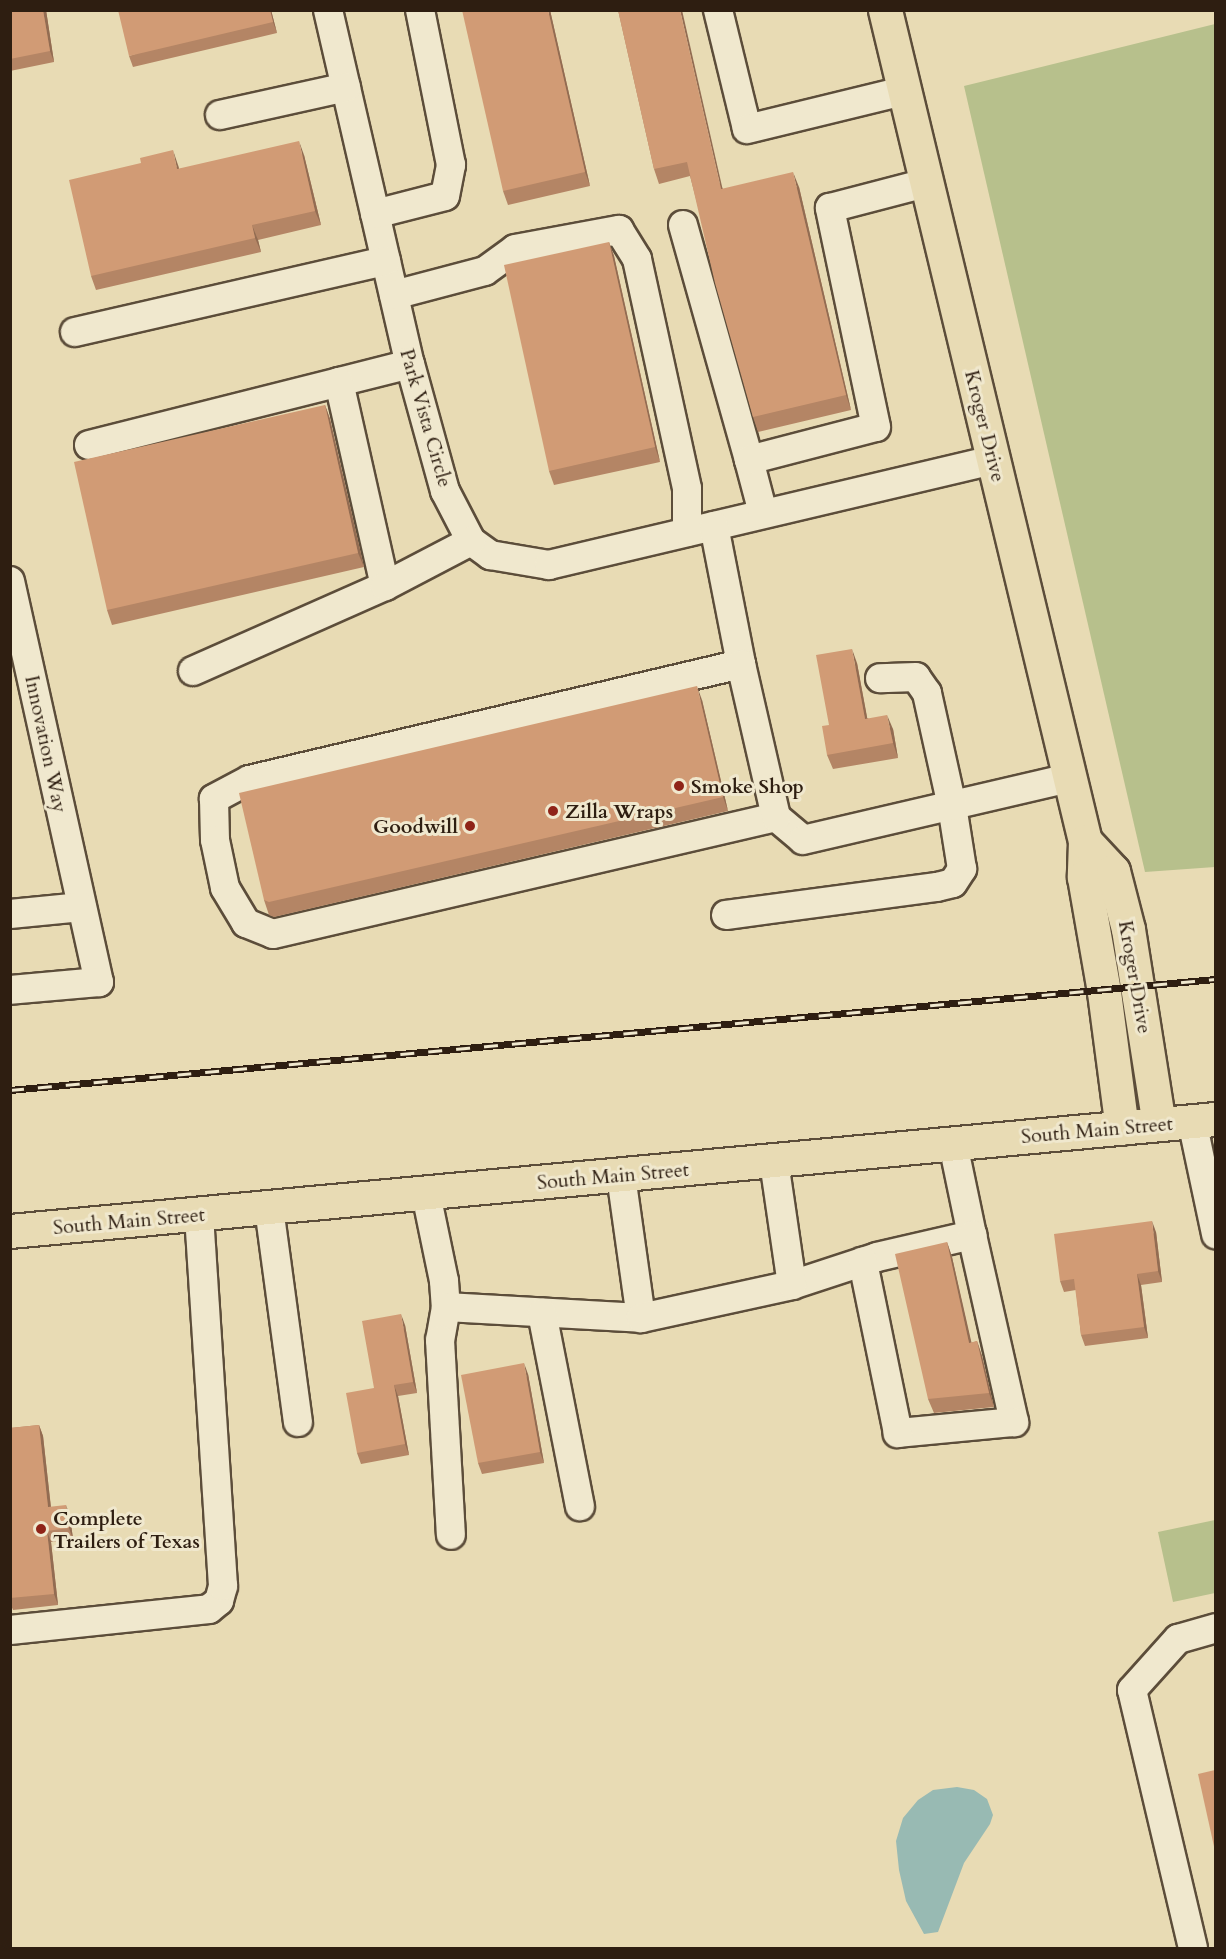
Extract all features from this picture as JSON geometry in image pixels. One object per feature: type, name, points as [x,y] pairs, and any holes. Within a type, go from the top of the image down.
[{"type":"main road","name":"Kroger Drive","points":[[885,10],[1085,841],[1084,877],[1104,992],[1122,1128]]},
{"type":"main road","name":"Kroger Drive","points":[[1085,841],[1113,871],[1128,929],[1159,1124]]},
{"type":"main road","name":"South Main Street","points":[[10,1231],[1204,1120]]},
{"type":"street","name":"Park Vista Circle","points":[[328,10],[410,364],[445,491],[471,541]]},
{"type":"street","points":[[375,214],[445,196],[451,165],[420,10]]},
{"type":"street","points":[[718,10],[747,129],[903,91]]},
{"type":"street","points":[[220,116],[346,87]]},
{"type":"street","points":[[749,460],[876,427],[830,208],[926,183]]},
{"type":"street","points":[[683,225],[763,513]]},
{"type":"street","points":[[394,295],[484,271],[515,249],[619,230],[638,259],[687,489],[687,532]]},
{"type":"street","points":[[75,332],[386,261]]},
{"type":"street","points":[[89,445],[410,364]]},
{"type":"street","points":[[339,382],[385,586]]},
{"type":"street","points":[[193,670],[385,586],[471,541],[490,555],[549,565],[994,460]]},
{"type":"street","points":[[714,526],[741,664],[776,817],[803,840],[1070,778]]},
{"type":"street","name":"Innovation Way","points":[[10,581],[99,982],[10,990]]},
{"type":"street","points":[[741,664],[249,780],[214,799],[215,840],[225,888],[246,923],[273,934],[776,817]]},
{"type":"street","points":[[726,915],[953,883],[962,869],[952,806],[927,693],[916,678],[880,678]]},
{"type":"street","points":[[10,914],[82,907]]},
{"type":"street","points":[[1204,1120],[1215,1234]]},
{"type":"street","points":[[863,1262],[898,1432],[1014,1422],[953,1144]]},
{"type":"street","points":[[774,1161],[792,1285]]},
{"type":"street","points":[[621,1175],[641,1318]]},
{"type":"street","points":[[426,1194],[444,1281],[446,1307],[440,1340],[452,1535]]},
{"type":"street","points":[[269,1208],[298,1422]]},
{"type":"street","points":[[10,1630],[209,1609],[219,1601],[223,1586],[200,1214]]},
{"type":"street","points":[[446,1307],[641,1318],[792,1285],[863,1262],[972,1235]]},
{"type":"street","points":[[542,1313],[580,1506]]},
{"type":"street","points":[[1193,1948],[1132,1690],[1178,1639],[1215,1628]]},
{"type":"green space","points":[[1215,24],[1215,867],[1145,872],[964,86]]},
{"type":"green space","points":[[1215,1520],[1215,1593],[1173,1602],[1158,1532]]},
{"type":"water","points":[[957,1787],[974,1790],[987,1799],[993,1815],[990,1824],[964,1863],[938,1932],[924,1934],[906,1901],[899,1870],[896,1841],[903,1818],[918,1800],[933,1790]]},
{"type":"building","points":[[10,10],[43,10],[50,51],[10,59]]},
{"type":"building","points":[[118,10],[270,10],[273,22],[129,56]]},
{"type":"building","points":[[462,10],[548,10],[585,172],[503,191]]},
{"type":"building","points":[[618,10],[680,10],[721,189],[793,172],[846,395],[753,417],[715,283],[687,162],[654,169]]},
{"type":"building","points":[[299,141],[315,211],[252,225],[255,238],[91,276],[69,180],[141,163],[140,158],[173,150],[177,169]]},
{"type":"building","points":[[609,242],[655,447],[549,471],[504,265]]},
{"type":"building","points":[[325,405],[358,553],[107,610],[74,462]]},
{"type":"building","points":[[852,649],[865,719],[887,715],[893,743],[827,755],[822,726],[829,725],[816,655]]},
{"type":"building","points":[[697,686],[723,797],[269,902],[264,900],[239,793]]},
{"type":"building","points":[[1152,1221],[1158,1271],[1137,1274],[1144,1327],[1081,1335],[1074,1279],[1060,1281],[1054,1234]]},
{"type":"building","points":[[947,1242],[969,1343],[977,1341],[989,1393],[928,1399],[895,1254]]},
{"type":"building","points":[[401,1314],[413,1382],[394,1385],[405,1444],[357,1453],[346,1393],[374,1388],[362,1321]]},
{"type":"building","points":[[524,1363],[540,1452],[478,1463],[461,1375]]},
{"type":"building","name":"Complete Trailers of Texas","points":[[39,1425],[48,1507],[66,1505],[69,1528],[47,1531],[54,1594],[10,1598],[10,1428]]},
{"type":"building","points":[[1215,1770],[1215,1851],[1198,1774]]},
{"type":"railway","points":[[10,1090],[1216,979]]},
{"type":"place","name":"Smoke Shop","points":[[679,786]]},
{"type":"place","name":"Zilla Wraps","points":[[553,811]]},
{"type":"place","name":"Goodwill","points":[[470,826]]},
{"type":"place","name":"Complete Trailers of Texas","points":[[41,1529]]}]
